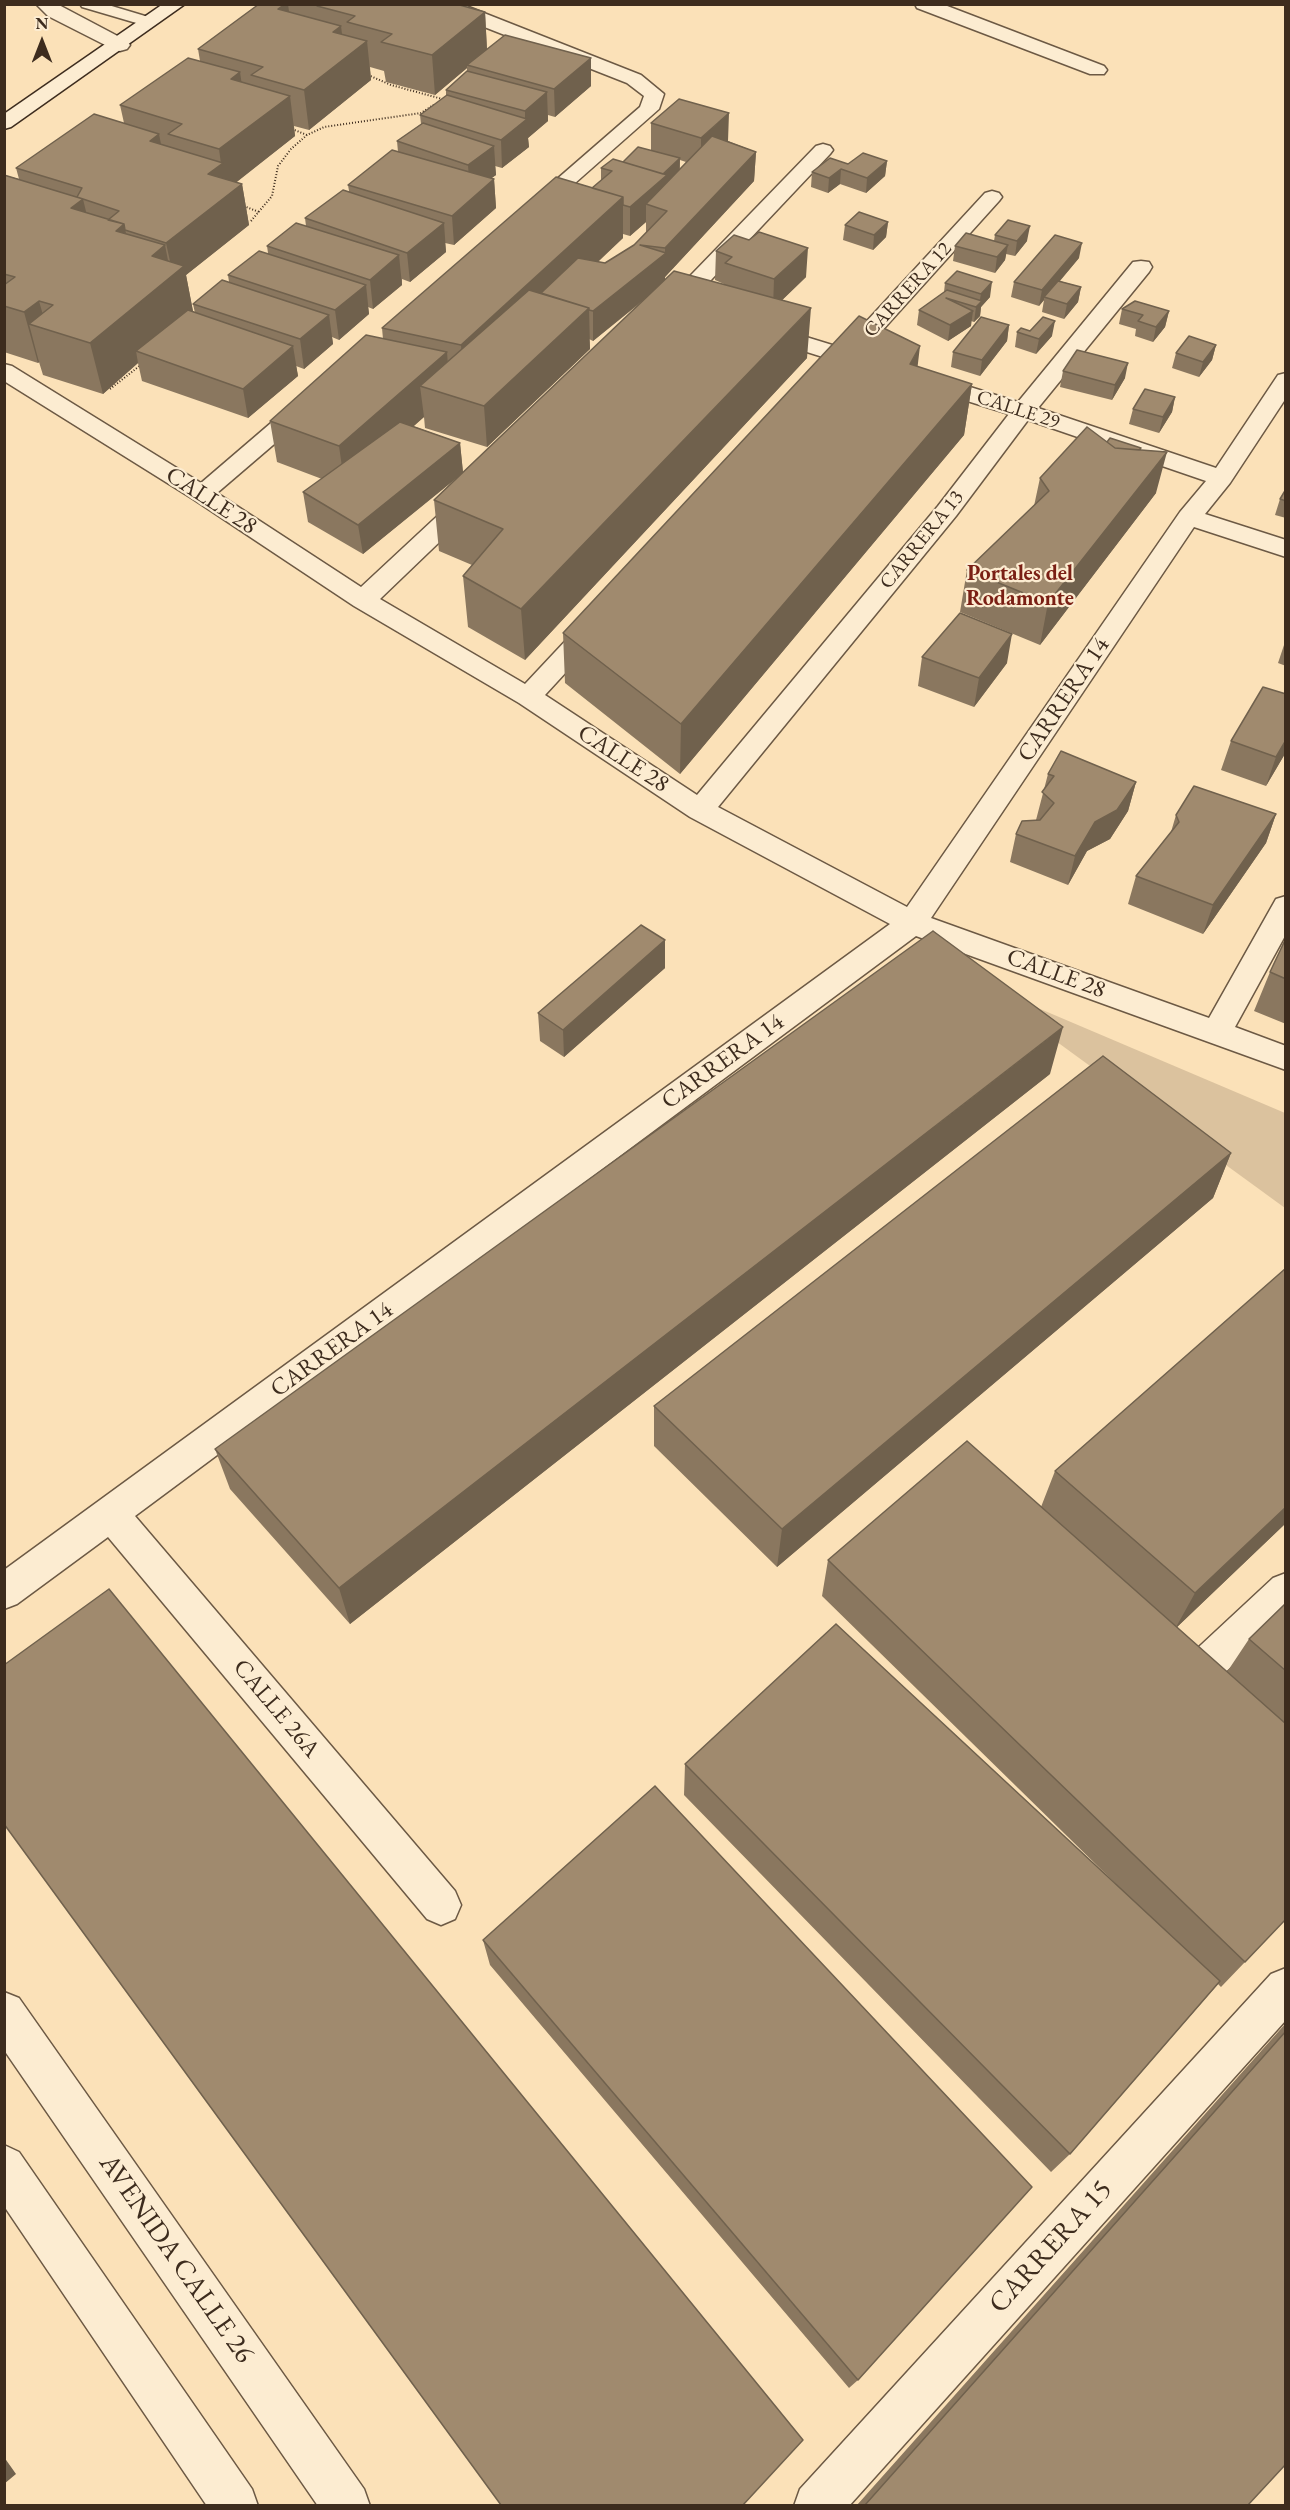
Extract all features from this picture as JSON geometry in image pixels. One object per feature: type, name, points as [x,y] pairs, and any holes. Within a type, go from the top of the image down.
[{"type":"street","points":[[45,4],[55,12],[120,45]]},
{"type":"street","points":[[4,123],[120,45],[176,4]]},
{"type":"street","points":[[443,4],[634,79],[654,94],[649,109],[515,225]]},
{"type":"street","points":[[924,4],[1097,70]]},
{"type":"street","points":[[650,328],[676,304],[823,150]]},
{"type":"street","name":"CARRERA 12","points":[[831,374],[992,197]]},
{"type":"street","name":"CARRERA 13","points":[[700,810],[947,511],[1023,411],[1141,267]]},
{"type":"street","points":[[676,304],[699,311]]},
{"type":"street","name":"CALLE 29","points":[[744,325],[1023,411],[1221,478]]},
{"type":"street","name":"CALLE 28","points":[[4,371],[202,494],[363,600],[528,697],[700,810],[912,923],[1286,1058]]},
{"type":"street","name":"CARRERA 14","points":[[4,1592],[912,923],[1189,517],[1221,478],[1286,381]]},
{"type":"street","points":[[202,494],[318,394]]},
{"type":"street","points":[[363,600],[484,485]]},
{"type":"street","points":[[1189,517],[1286,549]]},
{"type":"street","points":[[528,697],[609,610]]},
{"type":"street","points":[[1217,1032],[1286,906]]},
{"type":"street","name":"CALLE 26A","points":[[111,1514],[441,1905]]},
{"type":"street","points":[[1186,1684],[1286,1590]]},
{"type":"street","name":"CARRERA 15","points":[[817,2505],[1286,1989]]},
{"type":"street","name":"AVENIDA CALLE 26","points":[[4,2013],[347,2505]]},
{"type":"street","points":[[4,2167],[235,2505]]},
{"type":"lane","points":[[87,4],[150,22]]},
{"type":"path","points":[[365,74],[391,85],[454,102]]},
{"type":"path","points":[[251,221],[272,196],[278,166],[291,149],[307,135],[324,127],[421,113],[443,99]]},
{"type":"path","points":[[284,127],[307,135]]},
{"type":"path","points":[[237,203],[259,212]]},
{"type":"path","points":[[76,415],[151,357]]},
{"type":"shaded area","points":[[972,980],[1285,1113],[1285,1208]]},
{"type":"building","points":[[259,4],[285,4],[278,9],[341,26],[333,32],[367,41],[304,90],[251,75],[263,67],[198,49]]},
{"type":"building","points":[[319,4],[456,4],[485,12],[432,55],[381,42],[392,34],[347,22],[355,16],[317,6]]},
{"type":"building","points":[[505,35],[591,58],[554,89],[467,65]]},
{"type":"building","points":[[188,58],[240,72],[231,79],[290,96],[219,149],[168,134],[182,124],[120,105]]},
{"type":"building","points":[[467,71],[547,92],[525,111],[446,90]]},
{"type":"building","points":[[447,95],[527,119],[501,140],[420,115]]},
{"type":"building","points":[[679,99],[729,113],[701,138],[651,123]]},
{"type":"building","points":[[94,114],[159,134],[150,141],[223,163],[208,174],[242,184],[166,243],[125,230],[124,224],[108,220],[119,211],[77,197],[82,188],[16,168]]},
{"type":"building","points":[[423,123],[494,146],[468,165],[397,141]]},
{"type":"building","points":[[712,136],[756,152],[665,248],[640,245],[666,253],[593,311],[541,293],[578,258],[605,263],[634,245],[667,211],[646,204]]},
{"type":"building","points":[[638,147],[680,158],[663,174],[623,162]]},
{"type":"building","points":[[392,150],[494,179],[452,216],[348,185]]},
{"type":"building","points":[[863,153],[887,161],[867,178],[841,169],[829,178],[812,172],[830,158],[848,164]]},
{"type":"building","points":[[613,159],[667,175],[630,207],[623,205],[623,197],[592,188],[612,171],[601,168]]},
{"type":"building","points":[[4,175],[83,199],[71,208],[124,224],[116,231],[165,245],[152,256],[184,266],[90,343],[29,324],[53,305],[39,301],[24,312],[4,306],[4,285],[15,277],[4,274]]},
{"type":"building","points":[[556,177],[623,197],[461,345],[382,328]]},
{"type":"building","points":[[343,190],[444,223],[407,253],[305,218]]},
{"type":"building","points":[[859,212],[888,222],[874,235],[845,225]]},
{"type":"building","points":[[1008,220],[1030,226],[1017,241],[995,235]]},
{"type":"building","points":[[296,223],[399,255],[370,280],[267,246]]},
{"type":"building","points":[[759,232],[808,248],[774,279],[725,263],[732,257],[716,251],[734,235],[749,240]]},
{"type":"building","points":[[966,233],[1008,245],[997,257],[955,246]]},
{"type":"building","points":[[1055,235],[1082,243],[1042,290],[1014,282]]},
{"type":"building","points":[[259,251],[366,285],[335,310],[228,275]]},
{"type":"building","points":[[674,271],[811,308],[521,609],[463,576],[503,529],[434,500]]},
{"type":"building","points":[[957,271],[992,282],[981,294],[945,283]]},
{"type":"building","points":[[222,280],[329,315],[300,339],[193,304]]},
{"type":"building","points":[[1058,281],[1081,287],[1067,304],[1044,297]]},
{"type":"building","points":[[529,290],[589,308],[484,406],[420,386]]},
{"type":"building","points":[[947,290],[982,301],[976,307],[946,298],[973,311],[950,325],[919,310]]},
{"type":"building","points":[[1135,301],[1169,311],[1156,327],[1138,321],[1143,315],[1122,309]]},
{"type":"building","points":[[188,310],[293,346],[243,389],[136,351]]},
{"type":"building","points":[[859,316],[920,346],[910,364],[972,384],[681,724],[563,633]]},
{"type":"building","points":[[981,317],[1009,325],[982,360],[953,352]]},
{"type":"building","points":[[1043,317],[1055,321],[1039,339],[1017,332],[1021,328],[1030,331]]},
{"type":"building","points":[[366,335],[447,352],[339,446],[270,421]]},
{"type":"building","points":[[1189,336],[1216,345],[1203,362],[1176,353]]},
{"type":"building","points":[[1077,350],[1128,363],[1115,385],[1063,371]]},
{"type":"building","points":[[1145,389],[1175,397],[1163,417],[1133,409]]},
{"type":"building","points":[[400,422],[460,443],[358,525],[303,492]]},
{"type":"building","points":[[1087,427],[1115,448],[1167,452],[1048,603],[967,570],[1049,491],[1040,478]]},
{"type":"building","points":[[1110,438],[1141,448],[1139,450],[1115,448],[1107,442]]},
{"type":"building","points":[[1286,489],[1286,501],[1280,499]]},
{"type":"building","points":[[960,613],[1012,634],[979,678],[922,657]]},
{"type":"building","points":[[1263,687],[1286,694],[1286,740],[1276,757],[1231,741]]},
{"type":"building","points":[[1061,751],[1136,782],[1117,810],[1095,822],[1075,856],[1016,834],[1022,821],[1040,820],[1054,803],[1042,792],[1054,776],[1048,774]]},
{"type":"building","points":[[1194,786],[1276,814],[1213,905],[1136,876],[1179,822],[1176,815]]},
{"type":"building","points":[[641,925],[665,940],[563,1030],[538,1013]]},
{"type":"building","points":[[933,931],[1063,1027],[339,1588],[215,1449]]},
{"type":"building","points":[[1286,938],[1286,979],[1270,972]]},
{"type":"building","points":[[1103,1056],[1231,1153],[782,1529],[654,1406]]},
{"type":"building","points":[[1286,1268],[1286,1507],[1195,1593],[1055,1471]]},
{"type":"building","points":[[967,1441],[1286,1724],[1286,1919],[1245,1962],[828,1560]]},
{"type":"building","points":[[109,1589],[803,2440],[743,2505],[501,2505],[4,1824],[4,1665]]},
{"type":"building","points":[[1286,1603],[1286,1671],[1249,1639]]},
{"type":"building","points":[[836,1624],[1220,1981],[1070,2154],[685,1764]]},
{"type":"building","points":[[655,1786],[1032,2187],[858,2380],[483,1940]]},
{"type":"building","points":[[1286,2031],[1286,2464],[1248,2505],[865,2505]]},
{"type":"district","name":"Portales del Rodamonte","points":[[1020,586]]}]
